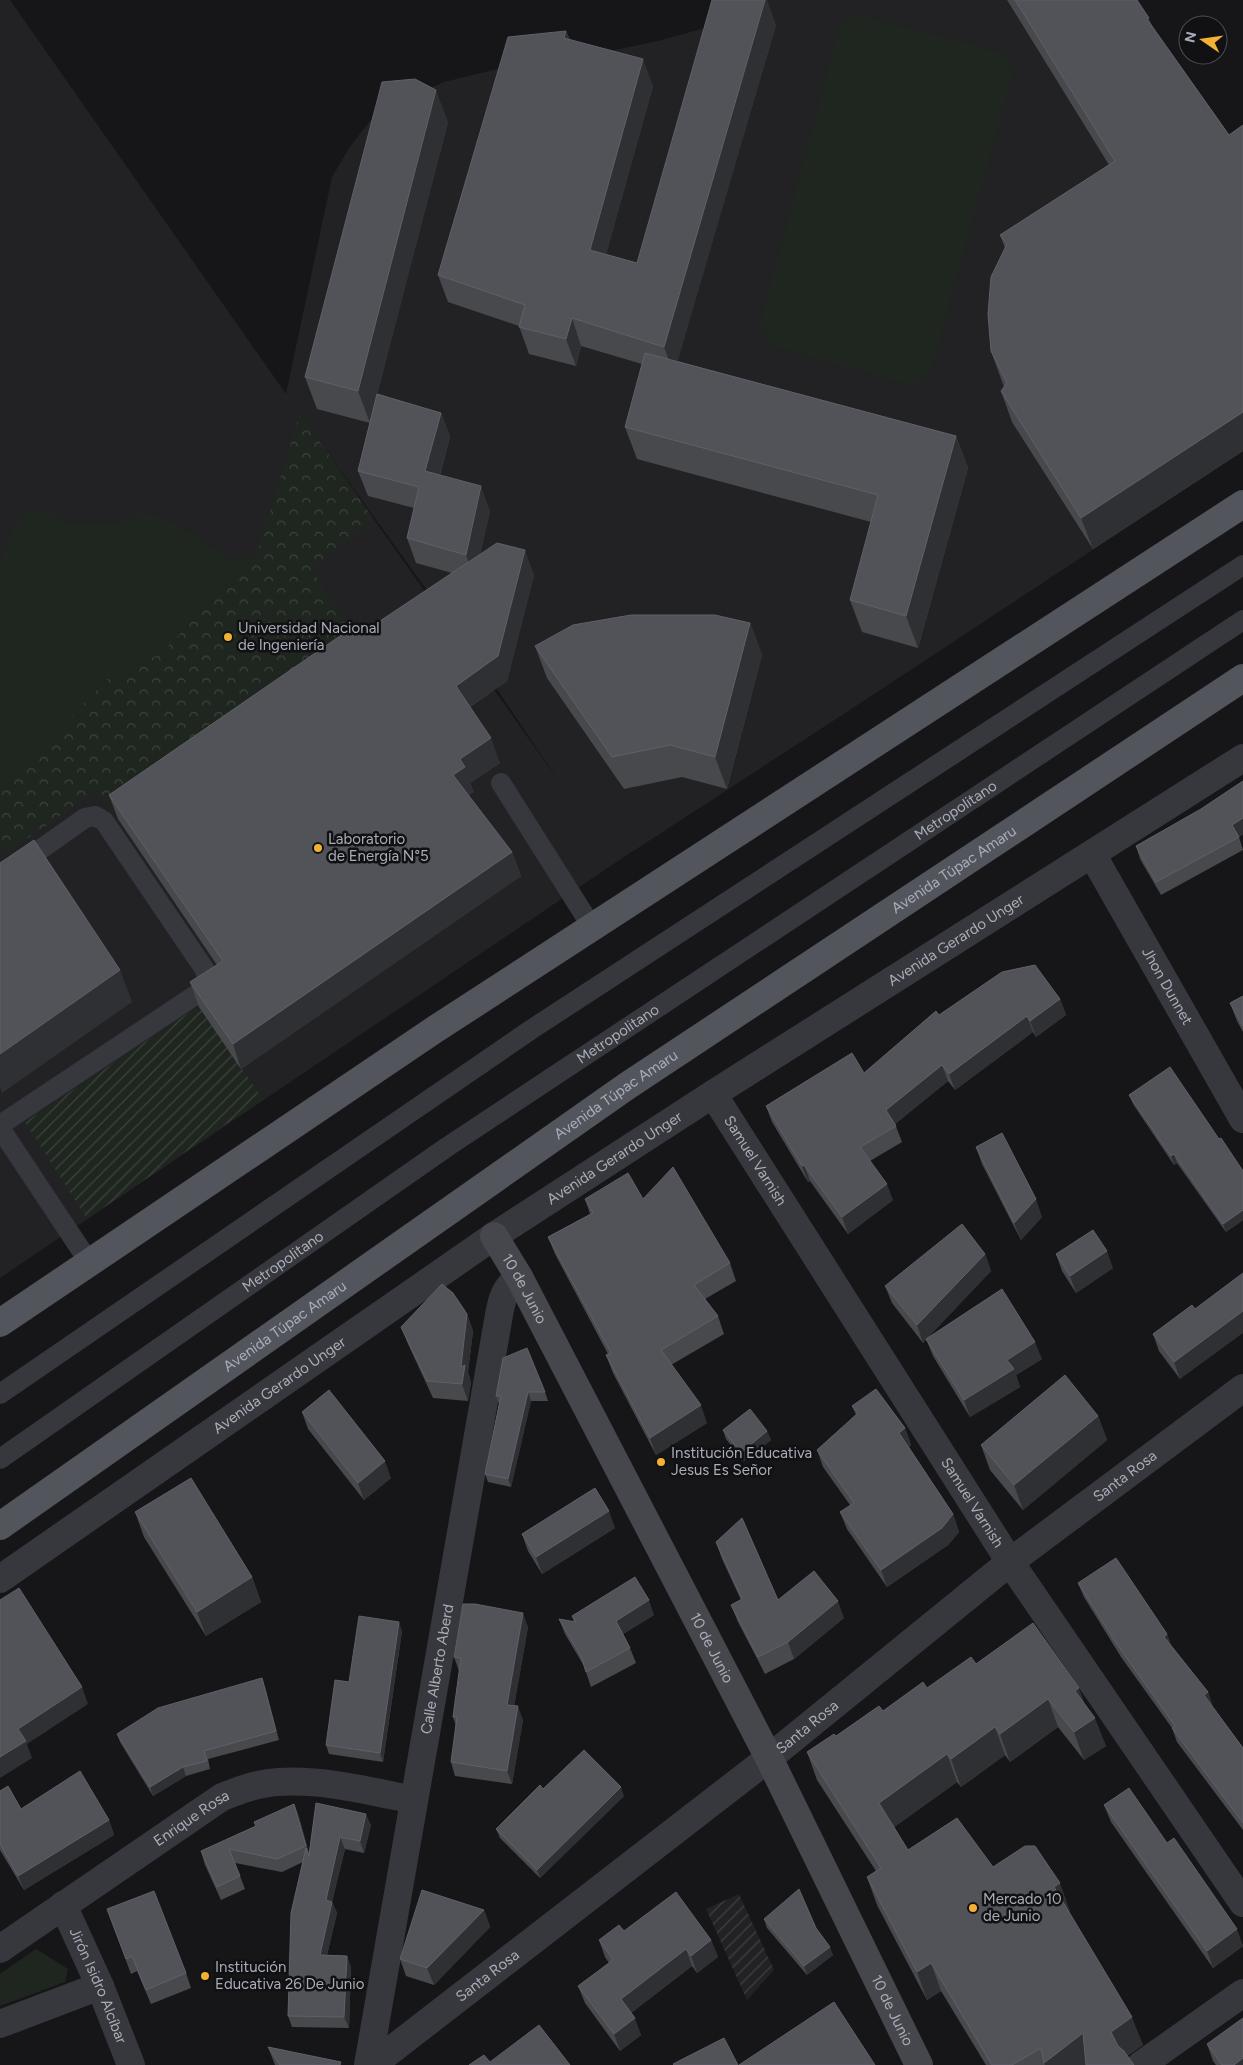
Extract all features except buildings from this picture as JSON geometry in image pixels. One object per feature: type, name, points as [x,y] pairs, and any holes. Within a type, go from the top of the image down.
[{"type":"main road","points":[[0,1323],[434,1030],[1243,504]]},
{"type":"main road","name":"Avenida Túpac Amaru","points":[[0,1526],[627,1086],[1243,678]]},
{"type":"street","name":"Avenida Gerardo Unger","points":[[0,1579],[494,1236],[713,1094],[1243,758]]},
{"type":"street","name":"Jhon Dunnet","points":[[1092,854],[1243,1119]]},
{"type":"street","name":"Samuel Varnish","points":[[713,1094],[1010,1562],[1243,1903]]},
{"type":"street","name":"10 de Junio","points":[[494,1236],[518,1277],[769,1758],[919,2065]]},
{"type":"street","name":"Calle Alberto Aberd","points":[[370,2065],[500,1308],[503,1295],[509,1284],[518,1277]]},
{"type":"street","name":"Santa Rosa","points":[[370,2065],[769,1758],[1010,1562],[1243,1388]]},
{"type":"street","name":"Enrique Rosa","points":[[0,1948],[222,1797],[254,1786],[278,1782],[342,1786],[414,1800]]},
{"type":"street","name":"Jirón Isidro Alcíbar","points":[[63,1905],[100,1986],[131,2065]]},
{"type":"street","points":[[0,2024],[100,1986]]},
{"type":"street","points":[[1141,2065],[1243,1993]]},
{"type":"lane","points":[[0,1394],[532,1029],[1243,565]]},
{"type":"lane","name":"Metropolitano","points":[[0,1459],[447,1147],[1243,620]]},
{"type":"lane","points":[[501,783],[592,927]]},
{"type":"lane","points":[[0,878],[85,818],[95,816],[104,821],[205,970],[208,980],[203,990],[0,1126],[89,1262]]},
{"type":"shaded area","points":[[0,0],[10,0],[286,394],[332,177],[349,148],[369,122],[389,106],[444,82],[518,64],[576,58],[658,41],[723,23],[765,0],[1007,0],[1126,192],[1243,451],[615,863],[0,1278]],"holes":[[[330,456],[478,661],[560,783]]]},
{"type":"shaded area","points":[[739,1894],[774,1970],[747,2000],[706,1909]]},
{"type":"green space","points":[[857,14],[1003,53],[1013,72],[930,374],[914,386],[772,346],[760,323],[839,29]]},
{"type":"green space","points":[[300,414],[373,518],[313,571],[362,651],[118,819],[98,790],[6,853],[0,844],[0,793],[106,680],[160,654],[256,557]]},
{"type":"green space","points":[[38,509],[54,514],[68,524],[113,525],[142,512],[182,527],[212,548],[232,559],[256,556],[160,654],[106,680],[0,793],[0,562],[19,518],[26,512]]},
{"type":"green space","points":[[199,1006],[263,1099],[87,1219],[25,1122]]},
{"type":"green space","points":[[36,1949],[68,1969],[65,1982],[0,2006],[0,1974]]},
{"type":"place","name":"Universidad Nacional de Ingeniería","points":[[228,637]]},
{"type":"place","name":"Laboratorio de Energía N°5","points":[[318,848]]},
{"type":"place","name":"Institución Educativa Jesus Es Señor","points":[[661,1462]]},
{"type":"place","name":"Mercado 10 de Junio","points":[[973,1908]]},
{"type":"place","name":"Institución Educativa 26 De Junio","points":[[205,1976]]}]
